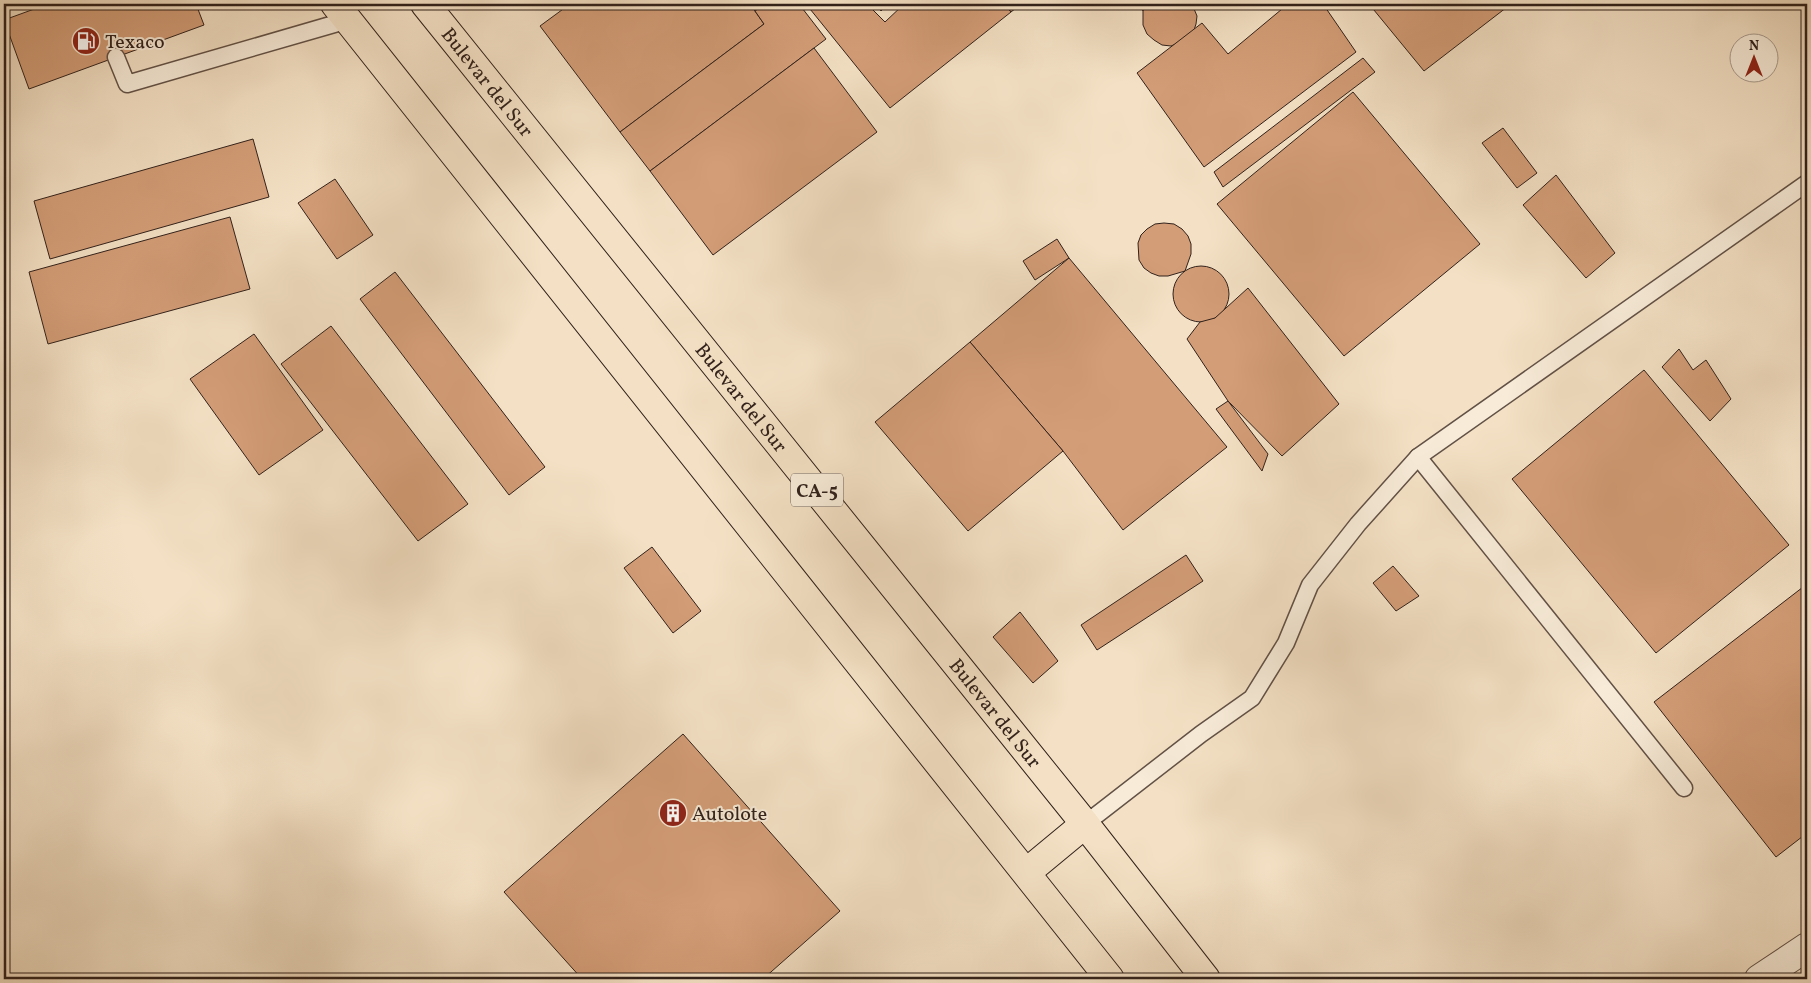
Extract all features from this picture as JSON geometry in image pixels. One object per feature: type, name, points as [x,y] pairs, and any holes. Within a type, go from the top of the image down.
[{"type":"highway","name":"Bulevar del Sur","points":[[425,4],[1086,824],[1206,979]]},
{"type":"highway","points":[[341,12],[1027,872],[1110,979]]},
{"type":"highway","points":[[1027,872],[1086,824]]},
{"type":"street","points":[[1759,979],[1807,947]]},
{"type":"lane","points":[[116,58],[127,84],[341,12]]},
{"type":"lane","points":[[1086,824],[1201,734],[1252,698],[1286,643],[1310,585],[1358,524],[1418,456],[1807,183]]},
{"type":"lane","points":[[1418,456],[1684,788]]},
{"type":"building","name":"Texaco","points":[[48,4],[196,4],[204,25],[29,89],[4,20]]},
{"type":"building","points":[[570,4],[750,4],[764,24],[620,132],[540,26]]},
{"type":"building","points":[[765,4],[799,4],[826,39],[650,171],[620,132],[764,24],[755,11]]},
{"type":"building","points":[[806,4],[867,4],[885,22],[904,4],[1003,4],[1011,12],[890,108]]},
{"type":"building","points":[[876,4],[888,4],[881,11]]},
{"type":"building","points":[[1005,4],[1021,4],[1011,12]]},
{"type":"building","points":[[1138,4],[1154,4],[1143,11]]},
{"type":"building","points":[[1147,4],[1192,4],[1197,16],[1193,33],[1187,39],[1171,46],[1162,45],[1154,40],[1147,34],[1143,25],[1143,11]]},
{"type":"building","points":[[1288,4],[1323,4],[1356,52],[1204,167],[1137,73],[1202,23],[1228,54]]},
{"type":"building","points":[[1369,4],[1511,4],[1424,71]]},
{"type":"building","points":[[814,48],[877,132],[713,255],[650,171]]},
{"type":"building","points":[[1363,58],[1375,72],[1223,187],[1214,172]]},
{"type":"building","points":[[1353,92],[1480,244],[1344,356],[1217,204]]},
{"type":"building","points":[[1503,128],[1537,173],[1517,188],[1482,143]]},
{"type":"building","points":[[253,139],[269,197],[50,259],[34,201]]},
{"type":"building","points":[[1556,175],[1615,253],[1586,278],[1523,205]]},
{"type":"building","points":[[335,179],[373,235],[337,259],[298,203]]},
{"type":"building","points":[[230,217],[250,289],[48,344],[29,272]]},
{"type":"building","points":[[1155,224],[1174,224],[1182,229],[1188,236],[1191,244],[1191,254],[1185,271],[1168,276],[1159,276],[1144,268],[1139,260],[1138,243],[1141,235],[1147,229]]},
{"type":"building","points":[[1057,239],[1069,258],[1035,280],[1023,261]]},
{"type":"building","points":[[1069,258],[1227,447],[1123,530],[1063,451],[970,342]]},
{"type":"building","points":[[1201,266],[1216,271],[1224,279],[1229,294],[1224,309],[1216,317],[1201,322],[1186,317],[1178,309],[1173,294],[1178,279],[1186,271]]},
{"type":"building","points":[[395,272],[545,467],[509,495],[360,299]]},
{"type":"building","points":[[1248,288],[1339,404],[1282,456],[1228,401],[1187,339],[1200,322],[1215,318]]},
{"type":"building","points":[[331,326],[468,504],[418,541],[281,364]]},
{"type":"building","points":[[254,334],[323,430],[259,475],[190,379]]},
{"type":"building","points":[[970,342],[1063,451],[968,531],[875,422]]},
{"type":"building","points":[[1679,349],[1693,370],[1706,360],[1731,399],[1710,421],[1662,367]]},
{"type":"building","points":[[1644,370],[1789,545],[1656,653],[1512,479]]},
{"type":"building","points":[[1228,401],[1268,454],[1262,471],[1216,409]]},
{"type":"building","points":[[652,547],[701,611],[673,633],[624,568]]},
{"type":"building","points":[[1186,555],[1203,581],[1097,650],[1081,625]]},
{"type":"building","points":[[1393,566],[1419,596],[1396,611],[1373,583]]},
{"type":"building","points":[[1807,584],[1807,833],[1776,857],[1654,702]]},
{"type":"building","points":[[1020,612],[1058,661],[1033,683],[993,637]]},
{"type":"building","name":"Autolote","points":[[683,734],[840,911],[763,979],[582,979],[504,892]]},
{"type":"place","name":"Texaco","points":[[86,41]]},
{"type":"place","name":"Autolote","points":[[673,813]]}]
